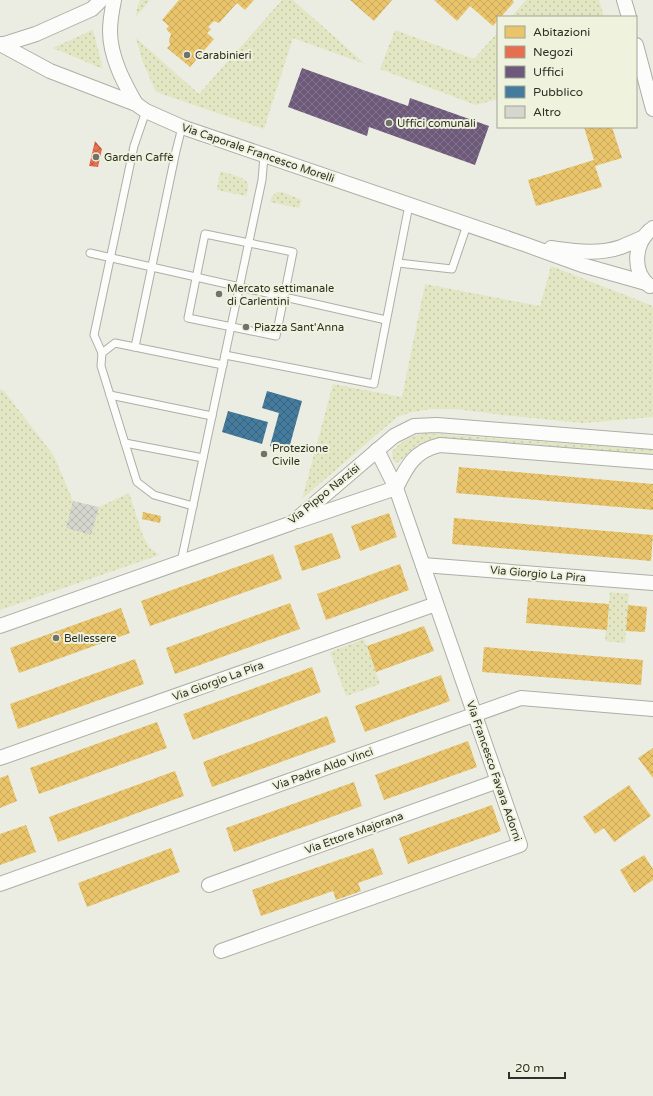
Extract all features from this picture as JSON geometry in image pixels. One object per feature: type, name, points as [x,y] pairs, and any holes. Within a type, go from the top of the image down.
[{"type":"street","points":[[1,44],[36,34],[92,9],[101,0]]},
{"type":"street","points":[[114,0],[111,13],[110,32],[114,57],[125,84],[141,108]]},
{"type":"street","points":[[624,0],[629,16]]},
{"type":"street","name":"Via Caporale Francesco Morelli","points":[[1,44],[50,71],[141,108],[182,127],[524,244]]},
{"type":"street","points":[[637,49],[653,109]]},
{"type":"street","points":[[524,244],[591,252],[606,251],[621,247],[650,230]]},
{"type":"street","points":[[650,230],[638,248],[637,260],[640,273],[650,286]]},
{"type":"street","points":[[524,244],[650,286]]},
{"type":"street","name":"Via Pippo Narzisi","points":[[0,626],[292,523],[394,436],[414,426],[437,425],[653,442]]},
{"type":"street","points":[[292,523],[396,488],[406,468],[415,457],[429,448],[440,445],[653,462]]},
{"type":"street","name":"Via Francesco Favara Adorni","points":[[222,951],[520,845],[396,488],[377,450]]},
{"type":"street","name":"Via Giorgio La Pira","points":[[423,565],[653,584]]},
{"type":"street","name":"Via Giorgio La Pira","points":[[0,758],[436,604]]},
{"type":"street","name":"Via Padre Aldo Vinci","points":[[0,884],[521,698],[653,709]]},
{"type":"street","name":"Via Ettore Majorana","points":[[209,885],[498,781]]},
{"type":"lane","points":[[141,108],[94,335],[102,353],[101,366],[137,482],[154,495],[193,506]]},
{"type":"lane","points":[[135,347],[182,127]]},
{"type":"lane","points":[[181,562],[262,180],[264,156]]},
{"type":"lane","points":[[225,354],[374,384],[408,205]]},
{"type":"lane","points":[[398,263],[452,269],[467,225]]},
{"type":"lane","points":[[205,234],[293,252],[276,336],[188,318],[196,277],[205,234]]},
{"type":"lane","points":[[90,253],[386,320]]},
{"type":"lane","points":[[102,353],[115,343],[223,365]]},
{"type":"lane","points":[[110,395],[212,416]]},
{"type":"lane","points":[[125,443],[203,458]]},
{"type":"green space","points":[[140,0],[150,0],[136,17],[137,8]]},
{"type":"green space","points":[[282,0],[293,0],[365,64],[293,38],[264,129],[156,92],[142,60],[136,38],[199,94]]},
{"type":"green space","points":[[526,0],[599,0],[604,16],[512,16]]},
{"type":"green space","points":[[92,30],[103,69],[53,48]]},
{"type":"green space","points":[[395,30],[474,59],[497,33],[497,99],[476,105],[380,69]]},
{"type":"green space","points":[[220,171],[245,180],[248,186],[246,196],[217,190]]},
{"type":"green space","points":[[277,192],[282,192],[302,200],[299,208],[270,202],[272,196]]},
{"type":"green space","points":[[551,266],[653,306],[653,417],[583,423],[456,409],[431,409],[412,412],[397,417],[302,499],[333,384],[402,397],[425,284],[540,306]]},
{"type":"green space","points":[[0,389],[4,391],[54,456],[73,501],[66,528],[91,535],[99,507],[129,493],[143,536],[149,547],[159,555],[0,610]]},
{"type":"green space","points":[[424,433],[653,450],[653,455],[437,439],[416,446],[396,463],[393,459],[392,452],[406,440]]},
{"type":"green space","points":[[610,592],[629,594],[625,643],[605,641]]},
{"type":"green space","points":[[364,639],[380,684],[346,696],[330,652]]},
{"type":"building: Abitazioni","points":[[179,0],[254,0],[245,10],[237,3],[219,23],[214,21],[208,27],[211,29],[207,33],[214,39],[190,67],[167,48],[170,45],[169,40],[171,34],[166,29],[169,26],[162,20]]},
{"type":"building: Abitazioni","points":[[350,0],[392,0],[374,21]]},
{"type":"building: Abitazioni","points":[[434,0],[512,0],[514,2],[502,16],[497,16],[497,21],[493,26],[470,6],[457,21]]},
{"type":"building: Abitazioni","points":[[584,128],[612,128],[622,158],[595,166],[602,187],[536,206],[528,180],[594,160]]},
{"type":"building: Abitazioni","points":[[459,467],[653,484],[653,510],[456,493]]},
{"type":"building: Abitazioni","points":[[143,512],[161,516],[160,523],[142,519]]},
{"type":"building: Abitazioni","points":[[389,513],[397,537],[360,551],[351,526]]},
{"type":"building: Abitazioni","points":[[454,518],[653,535],[651,561],[452,544]]},
{"type":"building: Abitazioni","points":[[332,533],[341,558],[302,571],[294,546]]},
{"type":"building: Abitazioni","points":[[273,554],[282,579],[150,626],[141,601]]},
{"type":"building: Abitazioni","points":[[400,564],[409,590],[326,620],[317,594]]},
{"type":"building: Abitazioni","points":[[528,598],[609,604],[607,630],[526,623]]},
{"type":"building: Abitazioni","points":[[290,603],[300,629],[175,674],[166,648]]},
{"type":"building: Abitazioni","points":[[628,605],[647,607],[645,632],[626,631]]},
{"type":"building: Abitazioni","points":[[121,608],[130,633],[19,673],[10,648]]},
{"type":"building: Abitazioni","points":[[424,626],[434,651],[376,672],[367,646]]},
{"type":"building: Abitazioni","points":[[484,647],[643,660],[641,685],[482,672]]},
{"type":"building: Abitazioni","points":[[135,659],[144,684],[18,729],[10,704]]},
{"type":"building: Abitazioni","points":[[312,667],[321,692],[193,740],[183,714]]},
{"type":"building: Abitazioni","points":[[441,675],[450,701],[365,732],[355,706]]},
{"type":"building: Abitazioni","points":[[327,716],[336,742],[212,787],[203,762]]},
{"type":"building: Abitazioni","points":[[157,722],[167,748],[39,794],[30,768]]},
{"type":"building: Abitazioni","points":[[468,741],[477,767],[384,800],[375,775]]},
{"type":"building: Abitazioni","points":[[653,748],[653,778],[638,758]]},
{"type":"building: Abitazioni","points":[[175,771],[184,796],[58,842],[49,817]]},
{"type":"building: Abitazioni","points":[[8,775],[17,801],[0,808],[0,778]]},
{"type":"building: Abitazioni","points":[[354,782],[362,806],[234,852],[226,828]]},
{"type":"building: Abitazioni","points":[[629,785],[651,816],[614,842],[604,828],[595,834],[583,817]]},
{"type":"building: Abitazioni","points":[[492,805],[501,831],[408,864],[399,838]]},
{"type":"building: Abitazioni","points":[[26,825],[36,852],[0,865],[0,834]]},
{"type":"building: Abitazioni","points":[[171,848],[180,872],[87,907],[78,883]]},
{"type":"building: Abitazioni","points":[[373,848],[383,874],[358,883],[361,891],[336,900],[333,891],[261,916],[252,890]]},
{"type":"building: Abitazioni","points":[[644,855],[653,869],[653,880],[634,893],[620,870]]},
{"type":"building: Negozi","name":"Garden Caffè","points":[[95,141],[102,149],[98,167],[89,166]]},
{"type":"building: Uffici","points":[[302,68],[408,106],[410,98],[489,126],[475,165],[369,127],[367,136],[288,107]]},
{"type":"building: Pubblico","points":[[267,391],[302,401],[288,452],[270,446],[279,413],[262,408]]},
{"type":"building: Pubblico","points":[[228,411],[268,422],[262,444],[222,432]]},
{"type":"building: Altro","points":[[73,501],[99,507],[91,535],[66,528]]},
{"type":"place","name":"Carabinieri","points":[[187,55]]},
{"type":"place","name":"Uffici comunali","points":[[389,123]]},
{"type":"place","name":"Garden Caffè","points":[[96,157]]},
{"type":"place","name":"Mercato settimanale di Carlentini","points":[[219,294]]},
{"type":"place","name":"Piazza Sant'Anna","points":[[246,327]]},
{"type":"place","name":"Protezione Civile","points":[[264,454]]},
{"type":"place","name":"Bellessere","points":[[56,638]]}]
